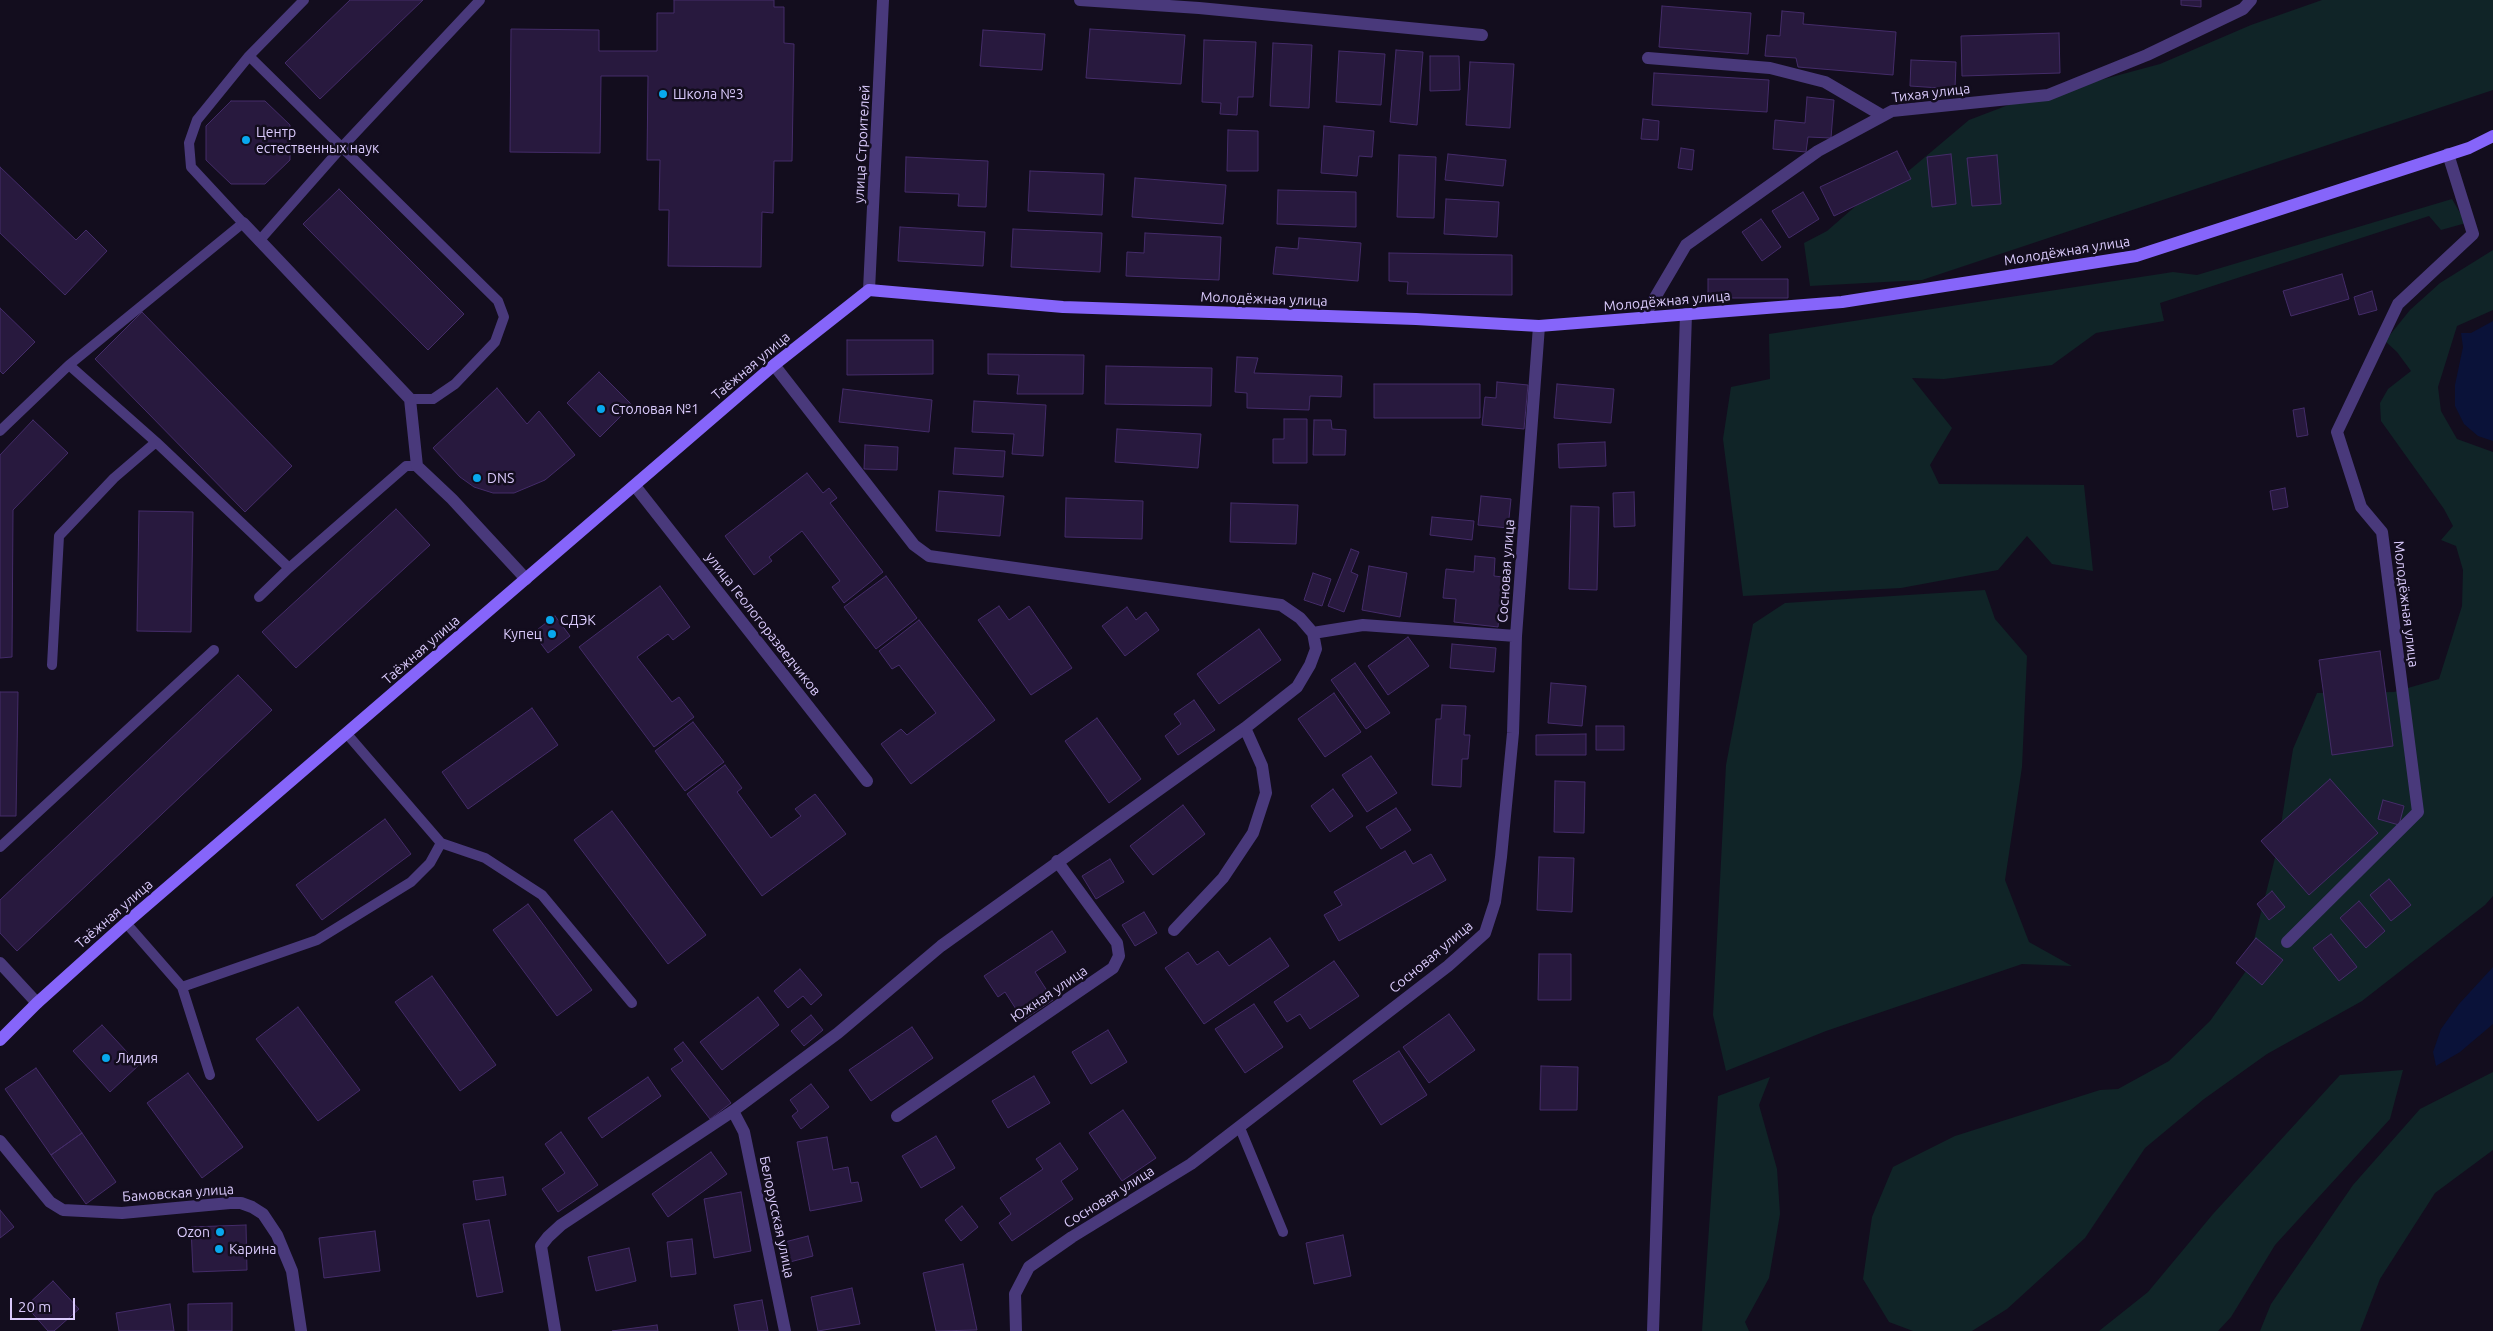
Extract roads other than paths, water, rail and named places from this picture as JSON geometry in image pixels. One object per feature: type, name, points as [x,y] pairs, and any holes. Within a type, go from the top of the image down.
[{"type":"main road","name":"Молодёжная улица","points":[[868,290],[1063,306],[1416,319],[1539,326],[1842,302],[2136,256],[2448,154],[2493,136]]},
{"type":"main road","name":"Таёжная улица","points":[[0,1040],[37,1003],[126,923],[774,365],[868,290]]},
{"type":"street","name":"улица Строителей","points":[[868,290],[883,0]]},
{"type":"street","points":[[1080,0],[1201,4],[1482,35]]},
{"type":"street","name":"Тихая улица","points":[[1644,318],[1686,245],[1818,151],[1883,116],[1892,112],[2048,95],[2147,55],[2243,10],[2251,0]]},
{"type":"street","points":[[1648,58],[1770,68],[1825,82],[1883,116]]},
{"type":"street","name":"Молодёжная улица","points":[[2287,942],[2418,812],[2382,532],[2361,507],[2337,432],[2398,304],[2473,234],[2448,154]]},
{"type":"street","points":[[243,223],[410,398],[417,466],[452,499],[526,579]]},
{"type":"street","points":[[1653,1331],[1686,314]]},
{"type":"street","name":"Сосновая улица","points":[[1016,1331],[1015,1294],[1029,1267],[1072,1237],[1191,1164],[1448,966],[1485,933],[1495,902],[1513,733],[1516,636],[1539,326]]},
{"type":"street","points":[[555,1331],[541,1246],[562,1225],[734,1111],[838,1033],[942,946],[1057,861],[1246,728],[1297,687],[1310,665],[1316,649],[1312,633],[1300,618],[1281,605],[929,556],[914,545],[774,365]]},
{"type":"street","name":"улица Геологоразведчиков","points":[[635,486],[867,781]]},
{"type":"street","points":[[1312,633],[1363,625],[1516,636]]},
{"type":"street","points":[[1174,930],[1223,878],[1254,833],[1266,793],[1262,766],[1246,728]]},
{"type":"street","name":"Южная улица","points":[[897,1116],[1113,968],[1119,956],[1117,942],[1057,861]]},
{"type":"street","points":[[0,963],[37,1003]]},
{"type":"street","name":"Белорусская улица","points":[[734,1111],[744,1132],[785,1331]]},
{"type":"street","name":"Бамовская улица","points":[[0,1141],[50,1202],[62,1210],[122,1213],[230,1203],[241,1203],[252,1207],[263,1214],[277,1235],[292,1271],[301,1331]]},
{"type":"lane","points":[[0,431],[69,365],[243,223],[192,167],[189,143],[198,120],[249,56],[304,0]]},
{"type":"lane","points":[[259,241],[342,147],[480,0]]},
{"type":"lane","points":[[249,56],[498,301],[504,317],[495,342],[455,384],[433,399],[410,398]]},
{"type":"lane","points":[[69,365],[156,442],[289,568]]},
{"type":"lane","points":[[52,665],[59,536],[114,478],[156,442]]},
{"type":"lane","points":[[259,598],[289,568],[406,466],[417,466]]},
{"type":"lane","points":[[0,847],[214,650]]},
{"type":"lane","points":[[347,734],[441,843],[486,858],[542,895],[632,1004]]},
{"type":"lane","points":[[182,987],[317,940],[411,882],[430,863],[441,843]]},
{"type":"lane","points":[[126,923],[182,987],[210,1075]]},
{"type":"lane","points":[[1240,1128],[1283,1232]]},
{"type":"place","name":"Школа №3","points":[[663,94]]},
{"type":"place","name":"Центр естественных наук","points":[[246,140]]},
{"type":"place","name":"Столовая №1","points":[[601,409]]},
{"type":"place","name":"DNS","points":[[477,478]]},
{"type":"place","name":"СДЭК","points":[[550,620]]},
{"type":"place","name":"Купец","points":[[552,634]]},
{"type":"place","name":"Лидия","points":[[106,1058]]},
{"type":"place","name":"Ozon","points":[[220,1232]]},
{"type":"place","name":"Карина","points":[[219,1249]]}]
